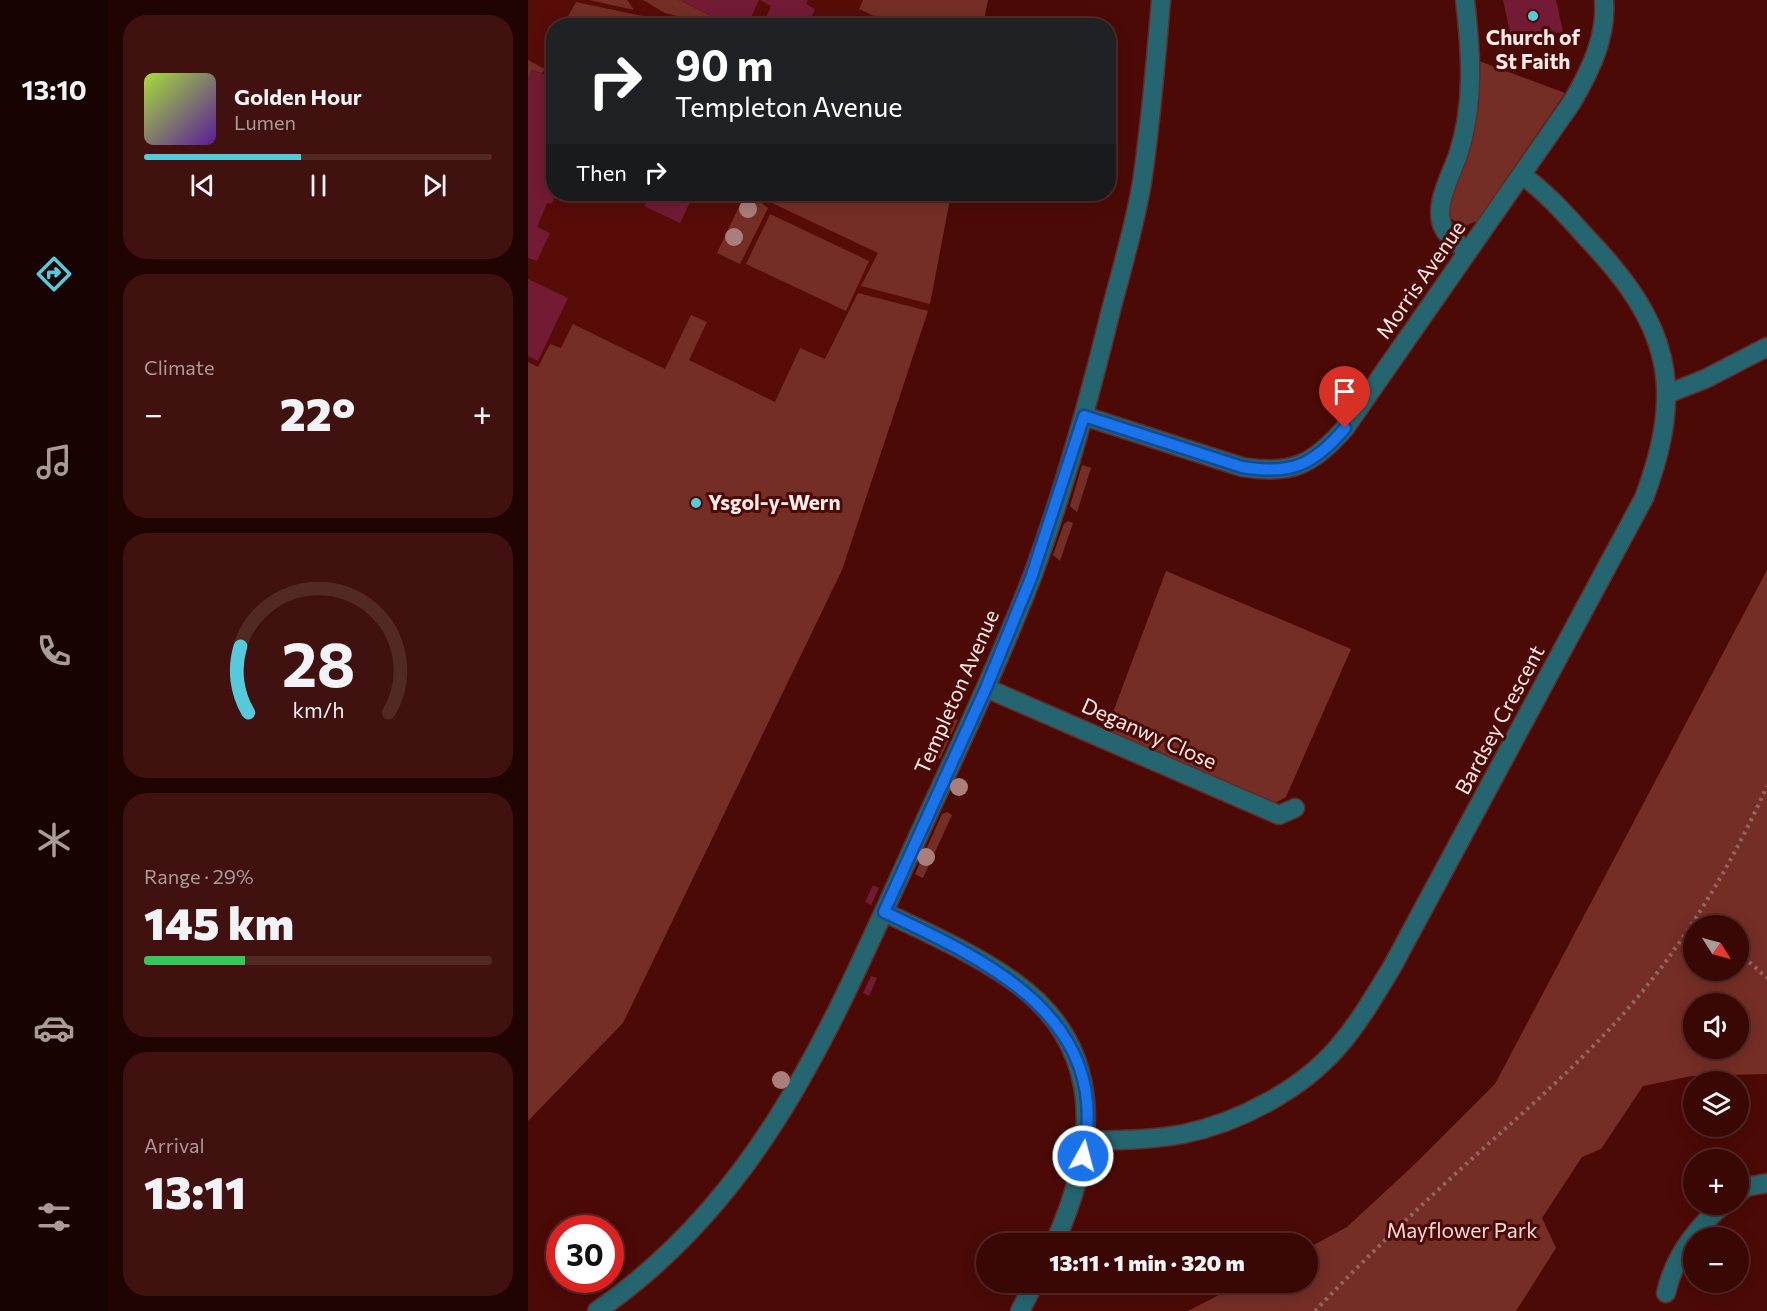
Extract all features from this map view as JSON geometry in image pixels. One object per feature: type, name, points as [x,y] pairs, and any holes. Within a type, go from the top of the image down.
[{"type":"street","name":"Templeton Avenue","points":[[597,1311],[629,1288],[687,1233],[725,1194],[758,1151],[816,1053],[884,912],[986,688],[1031,578],[1084,416],[1141,186],[1161,0]]},
{"type":"street","points":[[1466,0],[1471,68],[1470,100],[1459,152],[1440,209],[1441,221],[1448,235],[1468,251]]},
{"type":"street","name":"Morris Avenue","points":[[1084,416],[1242,467],[1278,471],[1306,463],[1324,450],[1345,428],[1572,102],[1596,53],[1603,27],[1604,0]]},
{"type":"street","name":"Bardsey Crescent","points":[[1086,1141],[1132,1140],[1184,1134],[1236,1117],[1293,1085],[1342,1042],[1365,1012],[1392,967],[1633,521],[1653,475],[1667,418],[1667,394],[1662,358],[1652,328],[1629,286],[1552,201],[1522,175]]},
{"type":"street","points":[[1667,394],[1705,379],[1767,347]]},
{"type":"street","name":"Deganwy Close","points":[[986,688],[1279,815],[1295,808]]},
{"type":"street","points":[[884,912],[990,967],[1014,982],[1050,1015],[1065,1034],[1077,1060],[1087,1109],[1086,1141],[1072,1202],[1059,1233]]},
{"type":"street","points":[[1749,1186],[1767,1183]]},
{"type":"street","points":[[1666,1293],[1670,1276],[1680,1256],[1694,1234],[1713,1215]]},
{"type":"street","points":[[1020,1311],[1029,1293]]},
{"type":"path","points":[[1696,915],[1727,866],[1767,786]]},
{"type":"path","points":[[1315,1311],[1418,1208],[1538,1101],[1631,1006],[1683,935]]},
{"type":"path","points":[[1749,962],[1767,978]]},
{"type":"shaded area","name":"Ysgol-y-Wern","points":[[528,0],[988,0],[984,18],[546,18],[546,201],[950,201],[928,311],[842,570],[623,1023],[528,1121]]},
{"type":"green space","points":[[589,0],[627,0],[634,10]]},
{"type":"green space","points":[[643,0],[679,0],[715,18],[684,18],[665,13]]},
{"type":"green space","points":[[863,0],[988,0],[984,18],[878,18],[859,9]]},
{"type":"green space","points":[[576,2],[652,18],[567,18]]},
{"type":"green space","points":[[528,60],[545,69],[542,73],[532,70],[528,79]]},
{"type":"green space","points":[[1479,61],[1565,93],[1477,221],[1465,226],[1451,219],[1448,204],[1468,148]]},
{"type":"green space","points":[[742,201],[759,201],[768,208],[740,264],[717,253]]},
{"type":"green space","points":[[769,201],[950,201],[930,304],[861,286],[878,253]]},
{"type":"green space","points":[[770,214],[869,261],[846,311],[746,264]]},
{"type":"green space","name":"Ysgol-y-Wern","points":[[858,293],[928,311],[842,570],[623,1023],[528,1121],[528,362],[538,367],[550,344],[561,348],[573,324],[665,369],[691,315],[707,322],[689,360],[775,402],[800,348],[825,359]]},
{"type":"green space","points":[[1082,465],[1091,468],[1077,512],[1070,506]]},
{"type":"green space","points":[[1068,521],[1073,523],[1060,561],[1053,555],[1064,524]]},
{"type":"green space","name":"Mayflower Park","points":[[1767,570],[1767,1074],[1749,1074],[1749,1071],[1683,1071],[1683,1078],[1643,1086],[1601,1149],[1582,1157],[1542,1218],[1556,1248],[1516,1311],[1188,1311],[1223,1293],[1318,1293],[1318,1243],[1347,1227],[1416,1163],[1495,1084]]},
{"type":"green space","points":[[1166,571],[1351,649],[1286,797],[1277,802],[1267,802],[1106,731]]},
{"type":"green space","points":[[950,716],[958,720],[940,759],[931,755]]},
{"type":"green space","points":[[947,812],[952,815],[923,878],[915,874],[942,814]]},
{"type":"building","points":[[679,0],[759,0],[751,18],[715,18]]},
{"type":"building","points":[[760,0],[808,0],[806,4],[815,9],[811,18],[766,18],[771,6]]},
{"type":"building","name":"Church of St Faith","points":[[1503,0],[1556,0],[1563,32],[1512,41]]},
{"type":"building","points":[[532,70],[546,75],[546,201],[552,201],[551,204],[547,203],[537,227],[550,233],[537,261],[528,258],[528,79]]},
{"type":"building","points":[[642,201],[691,201],[680,223],[644,206],[646,203]]},
{"type":"building","points":[[528,279],[568,298],[538,361],[528,356]]},
{"type":"building","points":[[873,885],[879,888],[871,905],[865,902]]},
{"type":"building","points":[[871,976],[877,978],[869,996],[863,993]]},
{"type":"place","name":"Church of St Faith","points":[[1533,16]]},
{"type":"place","name":"Ysgol-y-Wern","points":[[696,503]]},
{"type":"route","points":[[1083,1156],[1087,1109],[1083,1083],[1077,1060],[1065,1034],[1050,1015],[1014,982],[990,967],[962,950],[884,912],[986,688],[1031,578],[1084,416],[1192,452],[1262,471],[1291,469],[1306,463],[1324,450],[1345,428]]}]
